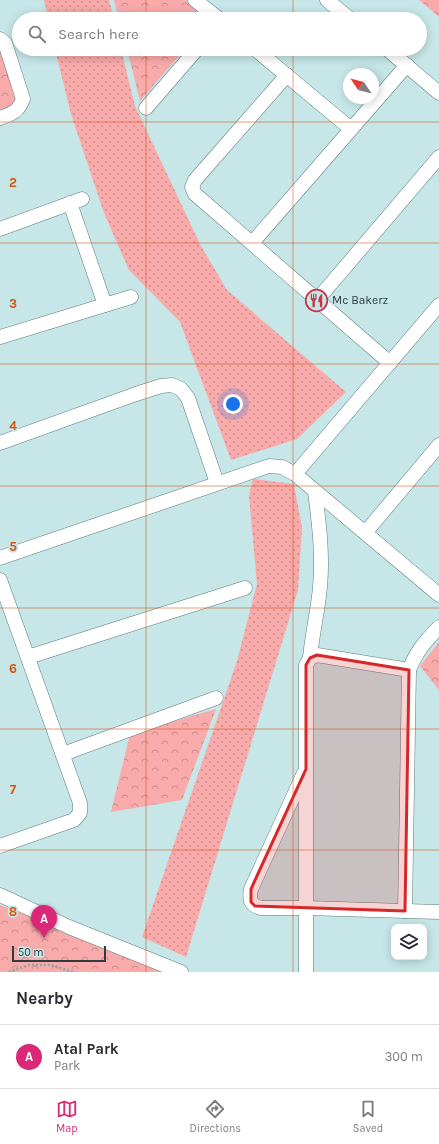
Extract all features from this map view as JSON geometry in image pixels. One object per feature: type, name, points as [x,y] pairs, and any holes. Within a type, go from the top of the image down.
[{"type":"street","points":[[195,0],[210,12]]},
{"type":"street","points":[[327,0],[342,12]]},
{"type":"street","points":[[0,39],[5,43],[23,99],[20,107],[14,113],[0,118]]},
{"type":"street","points":[[146,108],[191,56]]},
{"type":"street","points":[[264,56],[351,129]]},
{"type":"street","points":[[396,56],[439,93]]},
{"type":"street","points":[[252,243],[407,65]]},
{"type":"street","points":[[287,75],[195,180],[192,187],[195,194],[390,363]]},
{"type":"street","points":[[317,300],[439,157]]},
{"type":"street","points":[[0,229],[76,201],[105,305]]},
{"type":"street","points":[[0,337],[131,297]]},
{"type":"street","points":[[295,474],[439,305]]},
{"type":"street","points":[[0,443],[136,394],[161,386],[172,385],[181,390],[188,398],[217,483]]},
{"type":"street","points":[[365,533],[438,447]]},
{"type":"street","points":[[0,558],[268,466],[282,467],[295,474],[439,594]]},
{"type":"street","points":[[306,972],[306,665],[310,658],[318,606],[321,565],[320,534],[315,491]]},
{"type":"street","points":[[0,580],[80,803],[80,813],[74,820],[0,846]]},
{"type":"street","points":[[28,658],[245,588]]},
{"type":"street","points":[[405,911],[409,670],[414,656],[439,627]]},
{"type":"street","points":[[310,658],[317,655],[409,670]]},
{"type":"street","points":[[63,754],[216,698]]},
{"type":"street","points":[[306,769],[251,889],[251,902],[255,906],[261,908],[439,912]]},
{"type":"street","points":[[0,895],[69,927],[181,972]]},
{"type":"path","points":[[9,972],[29,965],[51,964],[73,972]]},
{"type":"highlighted area","points":[[317,655],[409,670],[405,911],[255,906],[251,902],[251,889],[306,769],[306,665],[310,658]]},
{"type":"green space","points":[[44,0],[109,0],[112,12],[47,12]]},
{"type":"green space","points":[[114,0],[186,0],[201,12],[117,12]]},
{"type":"green space","points":[[419,0],[439,0],[439,17]]},
{"type":"green space","points":[[0,46],[17,103],[0,110]]},
{"type":"green space","points":[[57,56],[123,56],[135,106],[200,244],[227,290],[346,392],[297,439],[231,460],[180,322],[129,270],[104,213],[71,114]]},
{"type":"green space","points":[[129,56],[179,56],[140,101]]},
{"type":"green space","points":[[253,479],[294,484],[302,528],[298,590],[186,957],[142,937],[237,661],[257,584],[249,496]]},
{"type":"green space","points":[[439,642],[439,690],[420,666]]},
{"type":"green space","points":[[216,709],[182,800],[111,812],[130,734]]},
{"type":"green space","points":[[0,905],[174,972],[0,972]]},
{"type":"place","name":"Mc Bakerz","points":[[317,300]]},
{"type":"place","name":"Atal Park","points":[[44,938]]}]
